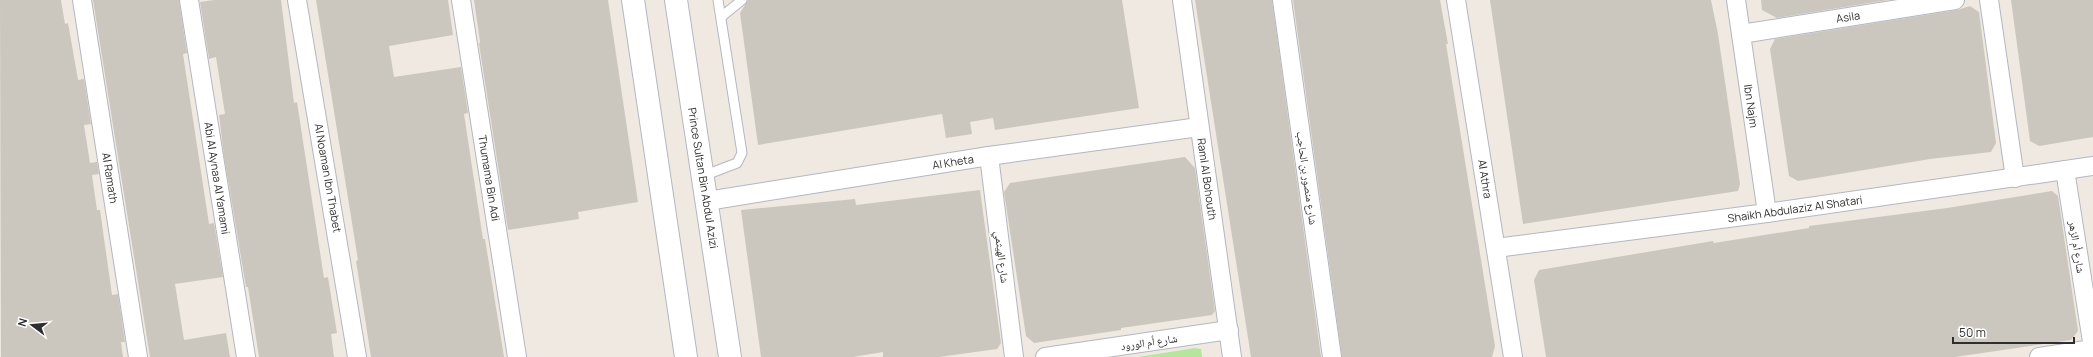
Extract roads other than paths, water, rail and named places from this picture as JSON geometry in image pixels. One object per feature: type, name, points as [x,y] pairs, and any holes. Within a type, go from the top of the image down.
[{"type":"street","name":"Al Ramath","points":[[82,0],[138,357]]},
{"type":"street","name":"Abi Al Aynaa Al Yamami","points":[[189,0],[246,357]]},
{"type":"street","name":"Al Noaman Ibn Thabet","points":[[297,0],[358,357]]},
{"type":"street","name":"Thumama Bin Adi","points":[[461,0],[516,357]]},
{"type":"street","points":[[633,0],[686,357]]},
{"type":"street","name":"Prince Sultan Bin Abdul Azizi","points":[[676,0],[730,357]]},
{"type":"street","name":"Raml Al Bohouth","points":[[1182,0],[1232,357]]},
{"type":"street","name":"شارع منصور بن الحاجب","points":[[1282,0],[1332,357]]},
{"type":"street","name":"Al Athra","points":[[1456,0],[1514,357]]},
{"type":"street","name":"Ibn Najm","points":[[1736,0],[1767,213]]},
{"type":"street","name":"Asila","points":[[1741,34],[1896,5],[1956,0]]},
{"type":"street","points":[[1989,0],[2015,178]]},
{"type":"street","name":"Al Kheta","points":[[707,201],[989,156],[1199,127]]},
{"type":"street","name":"شارع الهيثمي","points":[[989,156],[1014,357]]},
{"type":"street","name":"Shaikh Abdulaziz Al Shatari","points":[[1496,248],[1767,213],[2093,166]]},
{"type":"street","name":"شارع أم الزهر","points":[[2065,170],[2093,348]]},
{"type":"street","name":"شارع أم الورود","points":[[1045,357],[1229,330]]},
{"type":"street","points":[[2039,357],[2093,348]]},
{"type":"lane","points":[[703,176],[737,163],[742,154],[718,0]]},
{"type":"lane","points":[[720,16],[742,0]]}]
